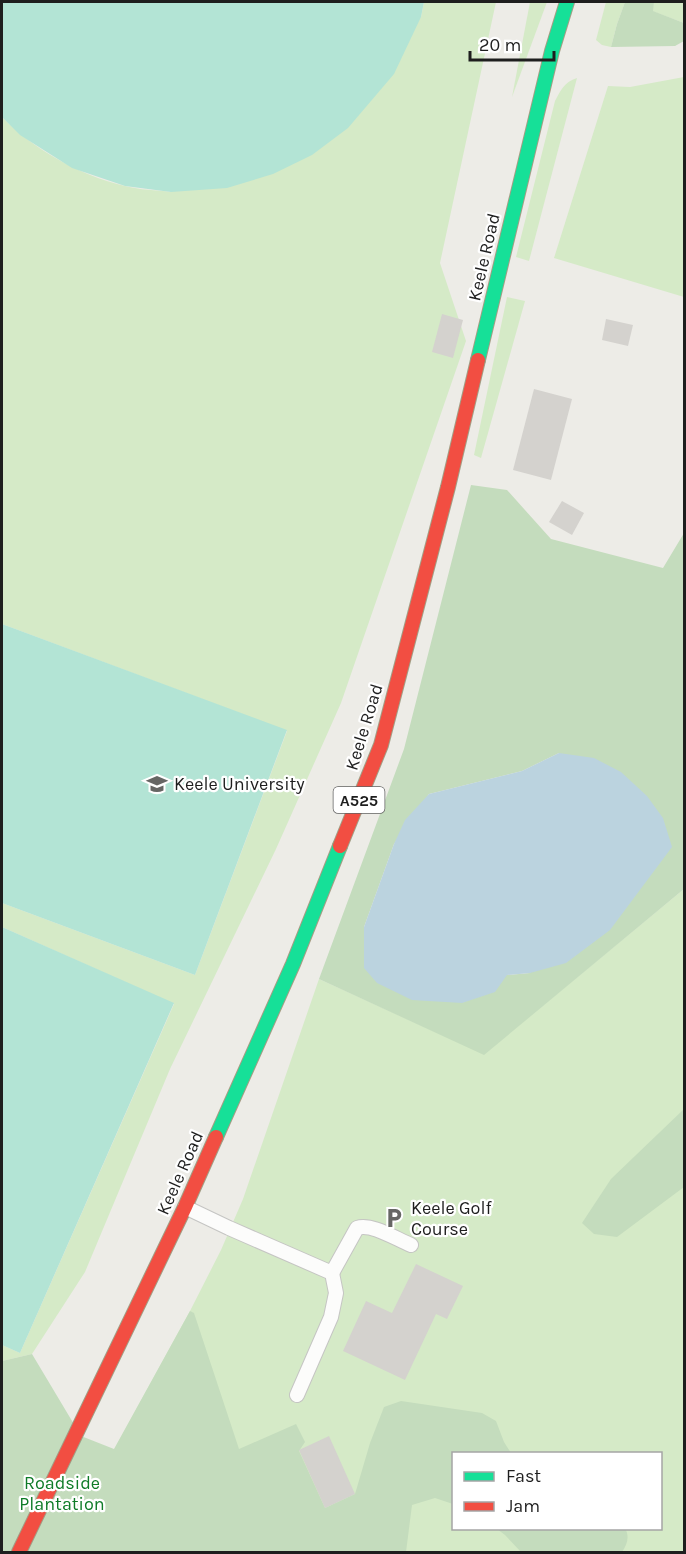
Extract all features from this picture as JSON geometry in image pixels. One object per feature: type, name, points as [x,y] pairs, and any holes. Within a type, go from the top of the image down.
[{"type":"main road","name":"Keele Road","points":[[19,1552],[185,1207],[293,964],[381,745],[448,487],[552,51],[567,2]]},
{"type":"lane","points":[[185,1207],[332,1273]]},
{"type":"lane","points":[[297,1395],[331,1317],[336,1293],[332,1273],[357,1228],[370,1227],[411,1245]]},
{"type":"green space","points":[[2,2],[424,2],[421,17],[394,74],[348,128],[312,155],[273,174],[227,188],[171,192],[125,186],[72,168],[20,135],[2,117]]},
{"type":"green space","points":[[424,2],[496,2],[440,263],[466,341],[341,703],[276,849],[170,1069],[85,1272],[32,1354],[2,1361],[2,1345],[20,1353],[174,1004],[2,927],[2,903],[195,975],[287,731],[2,624],[2,117],[43,150],[75,168],[125,186],[171,192],[421,17]]},
{"type":"green space","points":[[530,2],[547,2],[512,97]]},
{"type":"green space","points":[[606,2],[625,2],[611,47],[602,45],[596,40]]},
{"type":"green space","points":[[625,2],[654,2],[653,11],[684,23],[684,41],[675,46],[611,47]]},
{"type":"green space","points":[[654,2],[684,2],[684,23],[652,11]]},
{"type":"green space","points":[[684,77],[684,297],[554,258],[608,86],[630,87]]},
{"type":"green space","points":[[577,78],[529,261],[516,257],[555,101],[566,84]]},
{"type":"green space","points":[[507,297],[525,301],[481,458],[474,455]]},
{"type":"green space","points":[[471,485],[507,490],[551,539],[663,568],[684,533],[684,889],[484,1055],[319,979],[404,749]],"holes":[[[559,753],[530,973],[507,975],[364,927],[394,844],[429,794],[522,771]]]},
{"type":"green space","points":[[2,624],[287,730],[195,975],[2,903]]},
{"type":"green space","name":"Keele Golf Course","points":[[684,889],[684,1552],[339,1552],[114,1450],[221,1250],[243,1199],[319,979],[484,1054]]},
{"type":"green space","points":[[2,927],[174,1003],[20,1353],[2,1345]]},
{"type":"green space","points":[[684,1109],[684,1187],[617,1237],[594,1234],[582,1223],[611,1179]]},
{"type":"green space","name":"Roadside Plantation","points":[[190,1311],[194,1313],[239,1449],[296,1424],[305,1442],[299,1451],[325,1508],[355,1494],[370,1443],[384,1407],[401,1401],[482,1413],[496,1421],[510,1452],[452,1452],[452,1504],[435,1498],[412,1505],[406,1552],[2,1552],[2,1361],[32,1354],[81,1436],[114,1449]]},
{"type":"green space","points":[[498,1530],[626,1530],[627,1541],[622,1552],[521,1552]]},
{"type":"water","points":[[559,753],[594,758],[621,772],[647,796],[663,818],[672,847],[610,930],[566,963],[530,973],[507,975],[495,992],[462,1003],[412,1000],[377,983],[364,968],[364,927],[405,820],[429,794],[522,771]]},
{"type":"building","points":[[442,314],[463,320],[453,358],[432,352]]},
{"type":"building","points":[[606,319],[633,325],[628,346],[602,340]]},
{"type":"building","points":[[534,389],[572,399],[551,480],[513,470]]},
{"type":"building","points":[[562,501],[584,513],[572,535],[549,522]]},
{"type":"building","points":[[416,1264],[463,1286],[447,1319],[436,1314],[405,1380],[343,1351],[366,1301],[392,1313]]},
{"type":"building","points":[[329,1436],[355,1494],[325,1508],[299,1450]]},
{"type":"traffic: fast","points":[[478,360],[552,51],[567,2]]},
{"type":"traffic: fast","points":[[216,1137],[293,964],[340,846]]},
{"type":"traffic: jam","points":[[340,846],[381,745],[448,487],[478,360]]},
{"type":"traffic: jam","points":[[19,1552],[185,1207],[216,1137]]},
{"type":"place","name":"Keele University","points":[[157,784]]},
{"type":"place","name":"Keele Golf Course","points":[[394,1218]]}]
